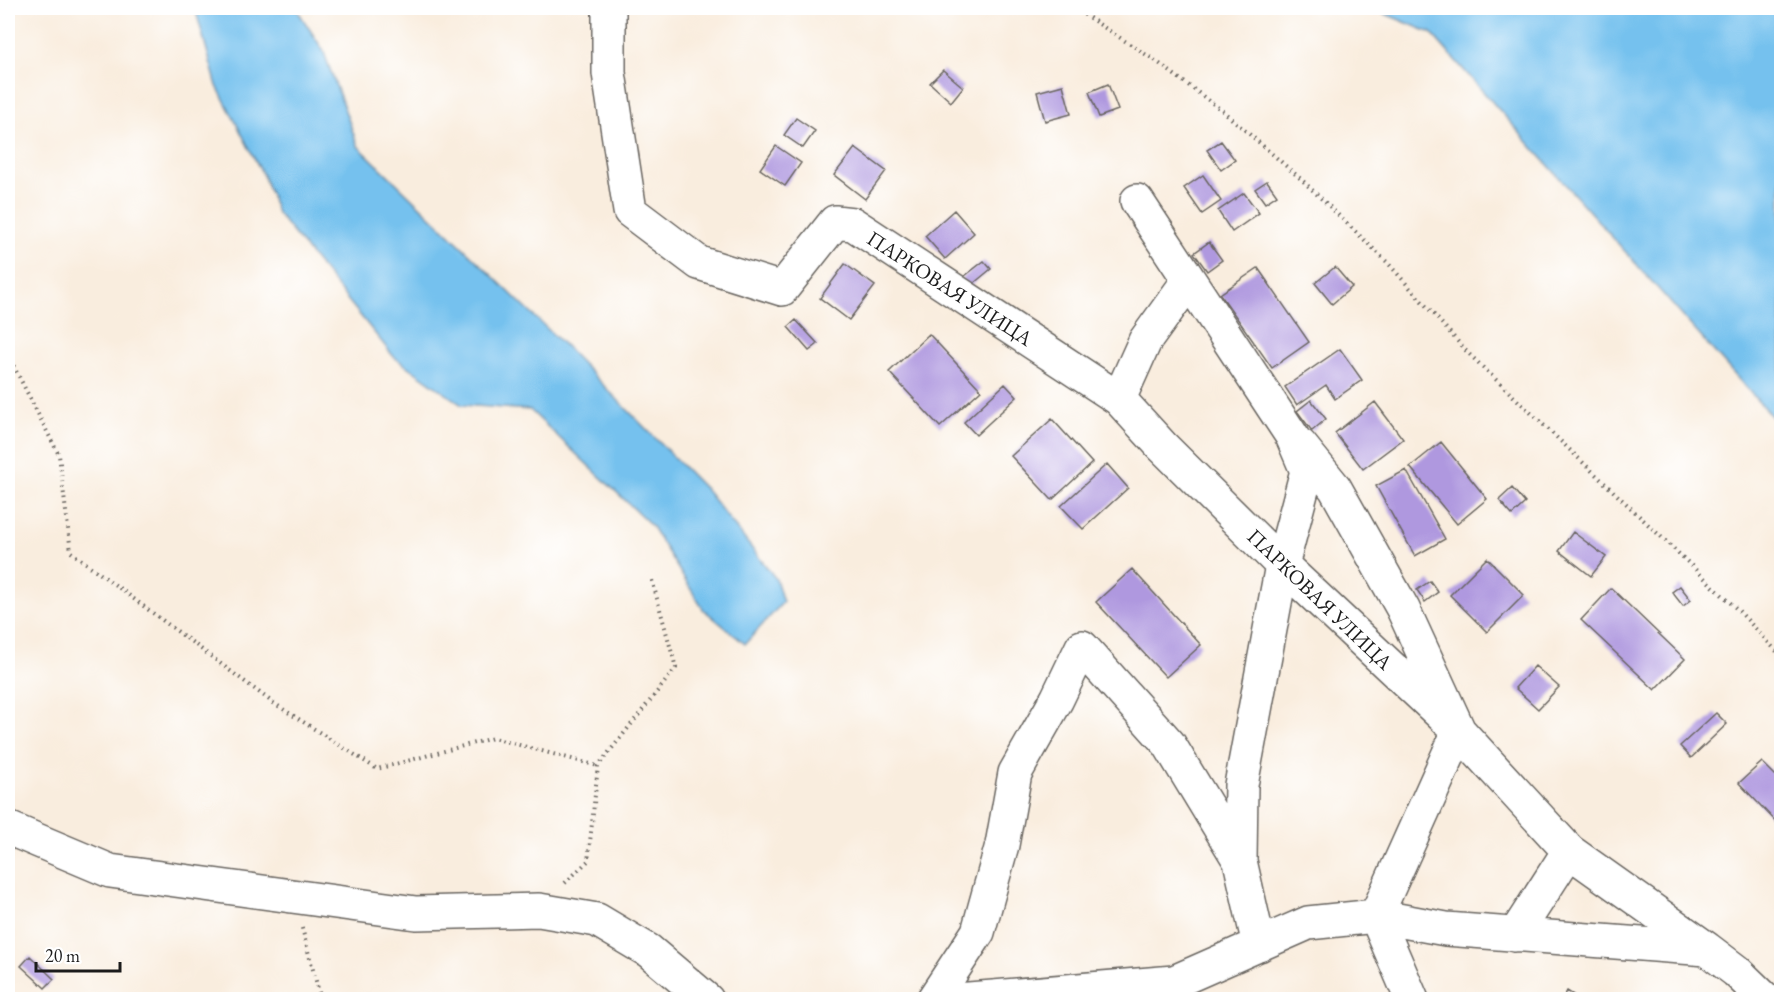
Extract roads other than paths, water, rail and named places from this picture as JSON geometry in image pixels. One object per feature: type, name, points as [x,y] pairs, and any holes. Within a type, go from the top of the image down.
[{"type":"street","name":"ПАРКОВАЯ УЛИЦА","points":[[609,8],[609,73],[630,211],[699,263],[782,289],[835,222],[853,224],[1119,399],[1162,446],[1282,565],[1459,731],[1569,851],[1707,949],[1736,971],[1766,999]]},
{"type":"street","points":[[1137,201],[1292,436],[1335,488],[1403,609],[1459,731],[1376,916],[1412,999]]},
{"type":"street","points":[[1119,399],[1145,341],[1189,280]]},
{"type":"street","points":[[1259,945],[1240,861],[1241,785],[1282,565],[1307,471],[1292,436]]},
{"type":"street","points":[[933,999],[978,932],[1002,845],[1015,773],[1058,699],[1082,647],[1169,744],[1240,861]]},
{"type":"street","points":[[8,828],[110,871],[416,913],[539,910],[597,920],[649,951],[707,999]]},
{"type":"street","points":[[1515,935],[1569,851]]},
{"type":"street","points":[[957,999],[1174,982],[1308,923],[1376,916],[1446,929],[1707,949]]},
{"type":"water","points":[[195,8],[296,8],[323,50],[358,146],[563,344],[706,490],[776,579],[783,602],[745,644],[703,609],[651,525],[530,410],[462,405],[394,357],[277,213],[264,177],[217,86]]},
{"type":"water","points":[[1371,8],[1781,8],[1781,427],[1431,33]]}]
